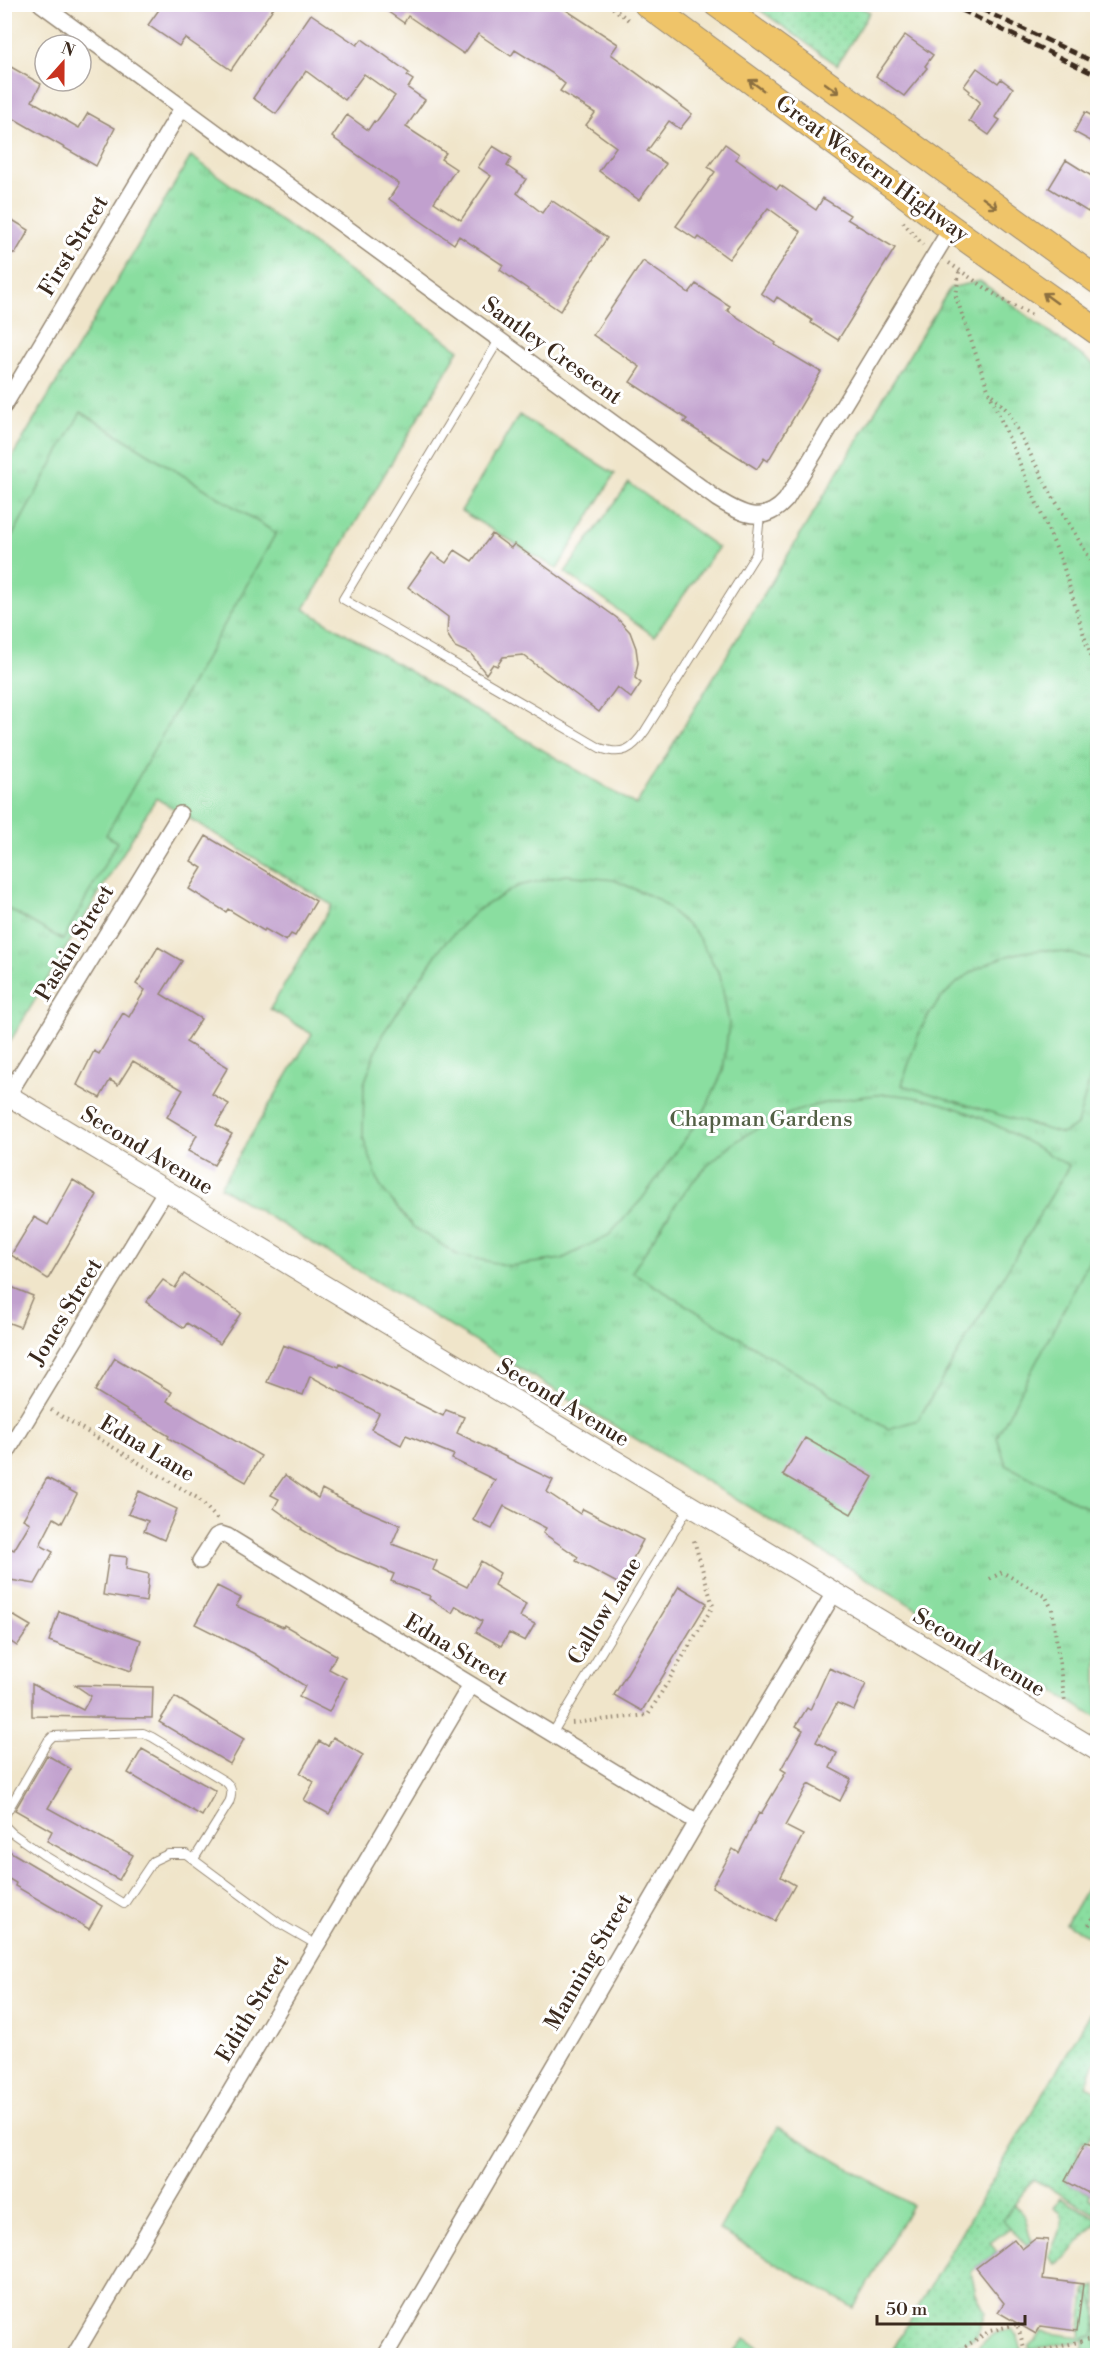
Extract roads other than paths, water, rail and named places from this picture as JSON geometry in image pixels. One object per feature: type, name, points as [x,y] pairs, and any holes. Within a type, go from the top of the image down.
[{"type":"highway","name":"Great Western Highway","points":[[647,4],[951,228],[1098,332]]},
{"type":"highway","name":"Great Western Highway","points":[[717,4],[1098,281]]},
{"type":"street","name":"Santley Crescent","points":[[41,4],[717,499],[747,515],[760,515]]},
{"type":"street","name":"First Street","points":[[4,406],[183,108]]},
{"type":"street","points":[[760,515],[778,508],[786,500],[951,228]]},
{"type":"street","name":"Paskin Street","points":[[6,1094],[180,814]]},
{"type":"street","name":"Second Avenue","points":[[6,1094],[1098,1751]]},
{"type":"street","name":"Jones Street","points":[[4,1457],[166,1190]]},
{"type":"street","name":"Edna Street","points":[[201,1561],[216,1536],[221,1534],[227,1536],[470,1686],[697,1822]]},
{"type":"street","name":"Manning Street","points":[[385,2355],[834,1593]]},
{"type":"street","name":"Edith Street","points":[[74,2355],[470,1686]]},
{"type":"lane","points":[[500,340],[343,599],[600,748],[611,752],[621,752],[638,741],[645,732],[756,554],[760,515]]},
{"type":"lane","name":"Callow Lane","points":[[552,1734],[689,1507]]},
{"type":"lane","points":[[4,1817],[53,1736],[143,1733],[226,1782],[230,1787],[229,1803],[194,1858]]},
{"type":"lane","points":[[4,1826],[42,1854],[124,1904],[143,1873],[157,1858],[168,1854],[186,1854],[279,1923],[317,1945]]},
{"type":"railway","points":[[949,4],[1098,76]]},
{"type":"railway","points":[[970,4],[1098,64]]},
{"type":"park label","name":"Chapman Gardens","points":[[761,1119]]}]
